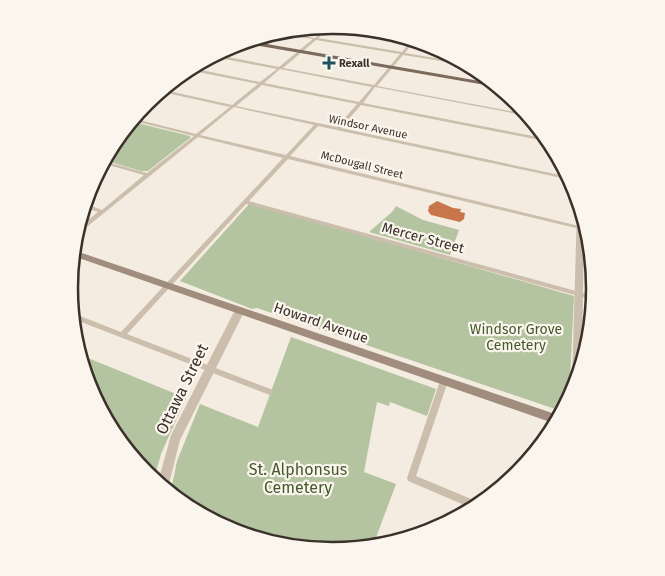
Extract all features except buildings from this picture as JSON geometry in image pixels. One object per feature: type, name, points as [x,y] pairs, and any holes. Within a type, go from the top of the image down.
[{"type":"main road","points":[[259,45],[485,84]]},
{"type":"main road","name":"Howard Avenue","points":[[80,255],[551,418]]},
{"type":"street","points":[[86,225],[322,34]]},
{"type":"street","points":[[299,36],[446,61]]},
{"type":"street","points":[[338,129],[409,45]]},
{"type":"street","points":[[225,58],[517,113]]},
{"type":"street","points":[[200,71],[538,139]]},
{"type":"street","name":"Windsor Avenue","points":[[170,93],[561,177]]},
{"type":"street","name":"McDougall Street","points":[[140,121],[580,228]]},
{"type":"street","points":[[122,335],[317,124]]},
{"type":"street","points":[[110,164],[148,175]]},
{"type":"street","name":"Mercer Street","points":[[245,202],[586,297]]},
{"type":"street","points":[[91,208],[103,212]]},
{"type":"street","points":[[580,347],[578,294],[582,236]]},
{"type":"street","name":"Ottawa Street","points":[[165,479],[175,439],[240,310]]},
{"type":"street","points":[[80,319],[270,392]]},
{"type":"street","points":[[444,381],[411,478],[469,502]]},
{"type":"green space","points":[[138,123],[190,136],[190,138],[148,171],[141,171],[111,162]]},
{"type":"green space","name":"Windsor Grove Cemetery","points":[[250,203],[574,296],[570,377],[556,409],[257,308],[252,309],[180,281]]},
{"type":"green space","points":[[396,206],[423,220],[459,230],[450,255],[369,232],[392,212]]},
{"type":"green space","name":"St. Alphonsus Cemetery","points":[[291,337],[436,389],[427,416],[390,402],[389,406],[377,402],[364,472],[396,484],[376,538],[349,542],[316,542],[267,534],[220,516],[172,485],[177,461],[200,404],[258,427]]},
{"type":"green space","points":[[88,358],[186,398],[161,454],[156,471],[141,456],[112,415],[104,400]]},
{"type":"place","name":"Rexall","points":[[329,63]]}]
